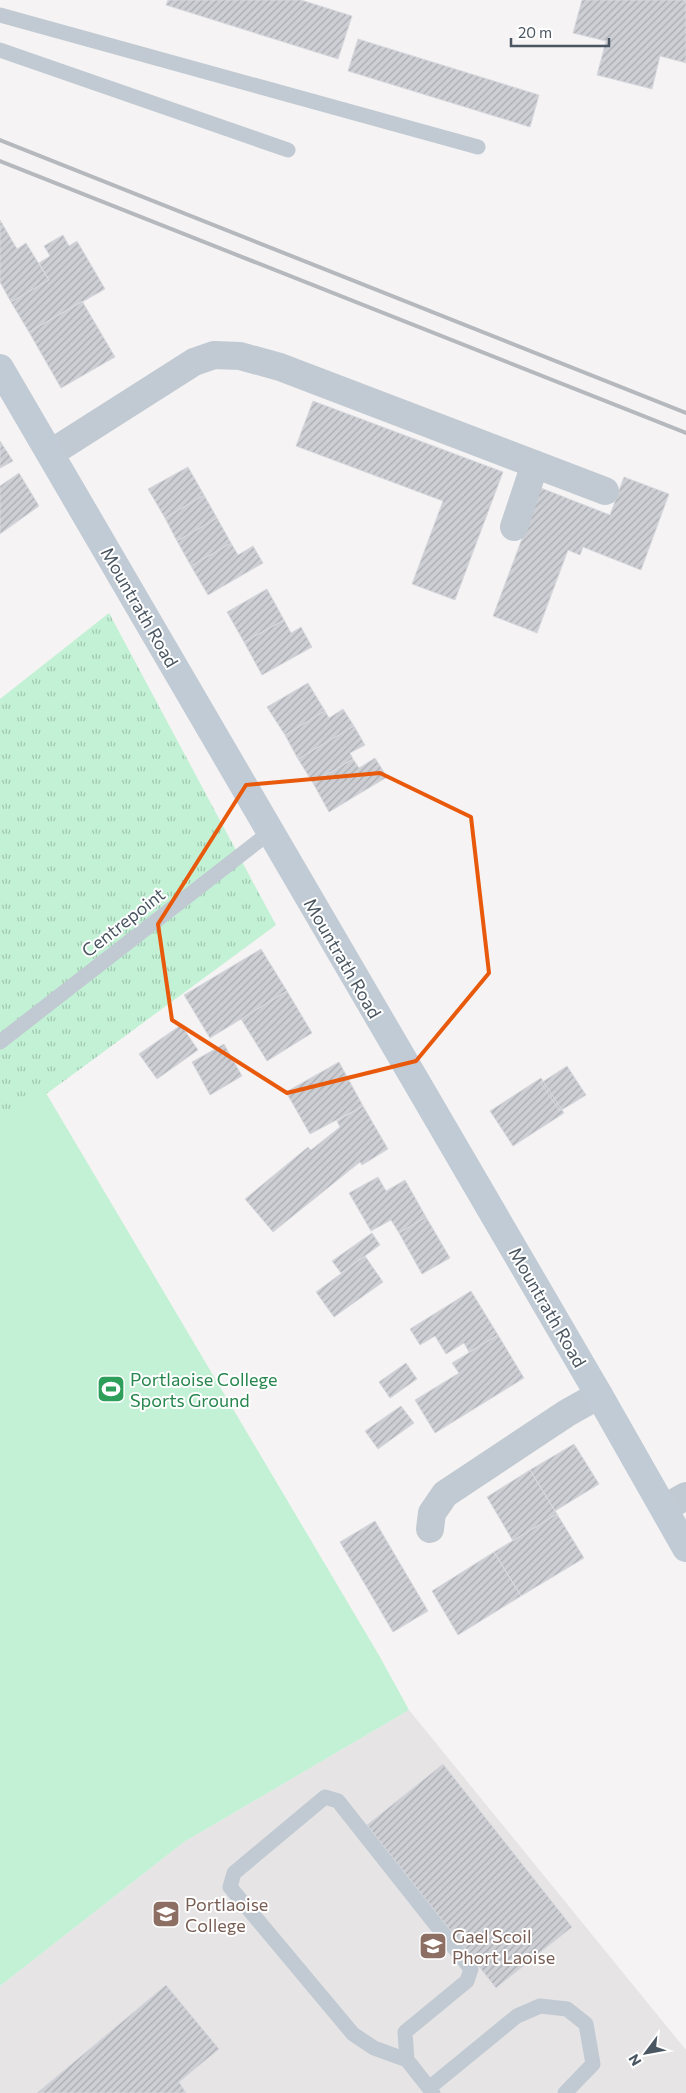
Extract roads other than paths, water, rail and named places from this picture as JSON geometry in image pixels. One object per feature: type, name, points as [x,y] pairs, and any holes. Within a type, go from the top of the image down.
[{"type":"main road","name":"Mountrath Road","points":[[0,368],[599,1395],[675,1502],[686,1548]]},
{"type":"street","points":[[51,453],[194,362],[214,355],[240,356],[280,367],[605,491]]},
{"type":"street","points":[[514,527],[535,464]]},
{"type":"street","points":[[430,1529],[432,1513],[445,1494],[567,1413],[599,1395]]},
{"type":"lane","points":[[0,15],[478,147]]},
{"type":"lane","points":[[0,50],[288,150]]},
{"type":"lane","name":"Centrepoint","points":[[0,1042],[270,832]]},
{"type":"lane","points":[[407,2060],[405,2032],[467,1981],[471,1970],[338,1801],[325,1797],[234,1873],[230,1887],[353,2034],[374,2048],[407,2060],[431,2090],[517,2016],[540,2006],[567,2008],[586,2024],[593,2064],[565,2093]]},
{"type":"railway","points":[[0,140],[686,413]]},
{"type":"railway","points":[[0,161],[686,433]]},
{"type":"place","name":"Portlaoise College Sports Ground","points":[[111,1389]]},
{"type":"place","name":"Portlaoise College","points":[[166,1914]]},
{"type":"place","name":"Gael Scoil Phort Laoise","points":[[433,1946]]}]
